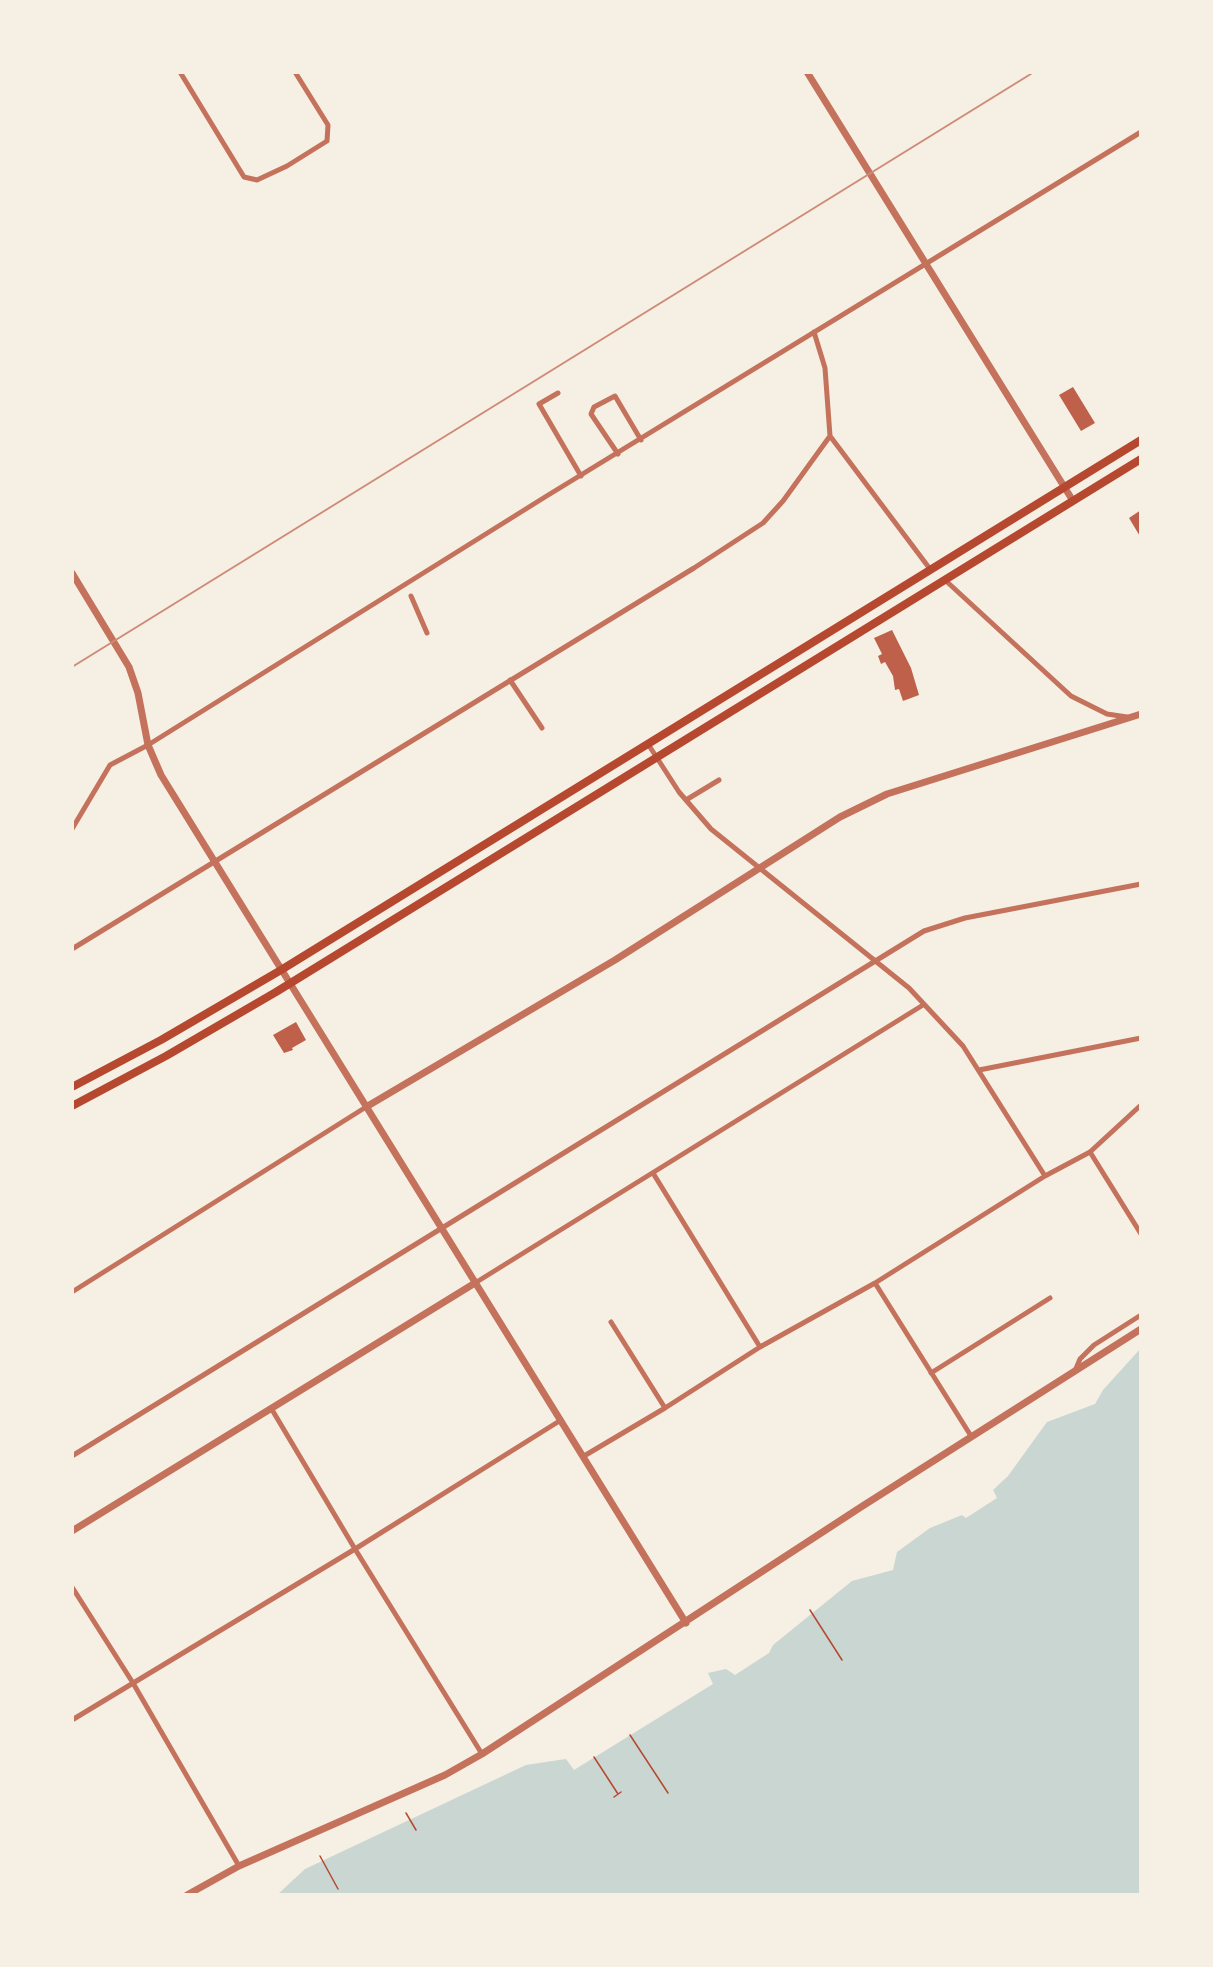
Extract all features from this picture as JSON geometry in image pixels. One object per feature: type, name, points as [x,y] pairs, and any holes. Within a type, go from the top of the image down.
[{"type":"main road","points":[[72,1087],[161,1040],[281,970],[1141,440]]},
{"type":"main road","points":[[72,1106],[219,1027],[1141,459]]},
{"type":"street","points":[[180,72],[244,177],[257,180],[287,166],[327,141],[327,124],[295,72]]},
{"type":"street","points":[[807,72],[1073,501]]},
{"type":"street","points":[[72,829],[110,765],[148,745],[814,332],[1140,133]]},
{"type":"street","points":[[814,332],[825,368],[830,436],[930,569]]},
{"type":"street","points":[[558,393],[538,404],[581,477]]},
{"type":"street","points":[[618,454],[591,414],[594,407],[615,396],[641,440]]},
{"type":"street","points":[[72,949],[763,523],[783,501],[830,436]]},
{"type":"street","points":[[72,573],[115,640],[133,677],[148,745],[161,775],[686,1623]]},
{"type":"street","points":[[945,580],[1071,696],[1107,714],[1128,718]]},
{"type":"street","points":[[72,591],[80,586]]},
{"type":"street","points":[[411,596],[428,633]]},
{"type":"street","points":[[510,680],[542,728]]},
{"type":"street","points":[[72,1292],[366,1107],[615,960],[840,817],[887,794],[1141,714]]},
{"type":"street","points":[[648,744],[686,800],[711,829],[909,988],[963,1046],[1045,1176]]},
{"type":"street","points":[[686,800],[719,780]]},
{"type":"street","points":[[72,1456],[924,931],[965,918],[1141,884]]},
{"type":"street","points":[[72,1531],[923,1005]]},
{"type":"street","points":[[979,1070],[1141,1038]]},
{"type":"street","points":[[584,1456],[665,1408],[760,1347],[875,1283],[1045,1176],[1090,1152],[1141,1105]]},
{"type":"street","points":[[1090,1152],[1141,1234]]},
{"type":"street","points":[[653,1173],[760,1347]]},
{"type":"street","points":[[875,1283],[971,1436]]},
{"type":"street","points":[[931,1373],[1050,1298]]},
{"type":"street","points":[[1075,1371],[1080,1359],[1094,1345],[1141,1315]]},
{"type":"street","points":[[610,1322],[665,1408]]},
{"type":"street","points":[[187,1895],[239,1866],[445,1774],[482,1754],[971,1436],[1141,1329]]},
{"type":"street","points":[[271,1408],[482,1754]]},
{"type":"street","points":[[72,1720],[355,1549],[561,1420]]},
{"type":"street","points":[[72,1587],[132,1683],[239,1866]]},
{"type":"path","points":[[810,1610],[842,1660]]},
{"type":"path","points":[[630,1735],[668,1793]]},
{"type":"path","points":[[594,1757],[618,1794]]},
{"type":"path","points":[[614,1797],[621,1792]]},
{"type":"path","points":[[406,1813],[416,1830]]},
{"type":"path","points":[[320,1856],[338,1889]]},
{"type":"shaded area","points":[[1141,1348],[1141,1895],[277,1895],[305,1869],[526,1765],[566,1759],[574,1770],[713,1684],[708,1673],[726,1669],[735,1675],[769,1653],[773,1645],[852,1581],[893,1570],[897,1552],[930,1528],[962,1515],[966,1518],[997,1498],[993,1490],[1008,1476],[1047,1422],[1095,1404],[1103,1390]]},
{"type":"building","points":[[1073,387],[1095,423],[1081,431],[1059,395]]},
{"type":"building","points":[[1141,510],[1141,538],[1129,518]]},
{"type":"building","points":[[892,630],[911,668],[919,695],[903,701],[899,689],[895,690],[893,676],[885,662],[881,664],[878,656],[882,654],[874,638]]},
{"type":"building","points":[[296,1022],[306,1040],[292,1048],[293,1050],[284,1053],[273,1035]]},
{"type":"railway","points":[[72,667],[1034,72]]}]
